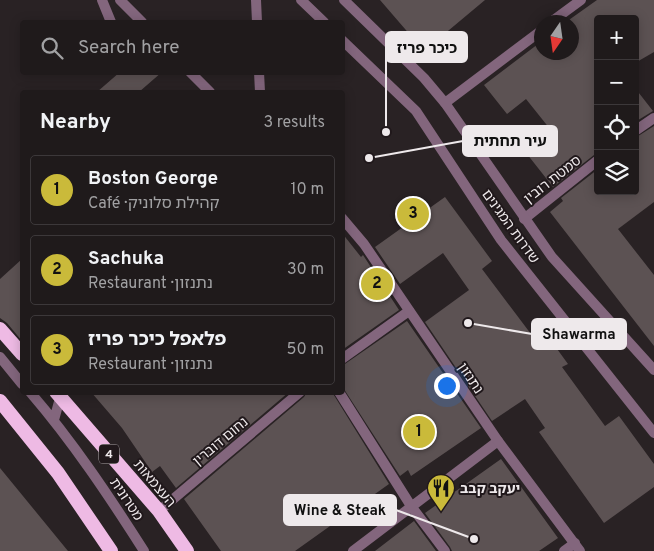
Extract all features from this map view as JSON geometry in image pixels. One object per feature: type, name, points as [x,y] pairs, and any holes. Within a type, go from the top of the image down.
[{"type":"highway","points":[[0,329],[20,352]]},
{"type":"highway","name":"העצמאות","points":[[61,395],[159,511],[188,551]]},
{"type":"highway","points":[[0,401],[58,474],[111,551]]},
{"type":"street","points":[[102,0],[110,20]]},
{"type":"street","points":[[120,0],[140,20]]},
{"type":"street","points":[[256,0],[257,20]]},
{"type":"street","points":[[301,0],[322,20]]},
{"type":"street","name":"שדרות המגינים","points":[[344,0],[424,78],[445,103],[552,257],[654,370]]},
{"type":"street","points":[[561,15],[581,0]]},
{"type":"street","points":[[445,103],[534,36]]},
{"type":"street","name":"שדרות המגינים","points":[[345,43],[416,111],[502,240],[654,433]]},
{"type":"street","points":[[193,75],[208,90]]},
{"type":"street","points":[[259,75],[260,90]]},
{"type":"street","points":[[639,128],[654,118]]},
{"type":"street","name":"סמטת רובין","points":[[524,219],[594,163]]},
{"type":"street","name":"נתנזון","points":[[345,222],[364,244],[498,441],[578,547]]},
{"type":"street","points":[[345,357],[410,311]]},
{"type":"street","points":[[0,357],[20,382]]},
{"type":"street","name":"מטרונית","points":[[33,395],[54,420],[87,466],[144,551]]},
{"type":"street","points":[[54,420],[60,395]]},
{"type":"street","name":"נחום דוברין","points":[[159,511],[296,395]]},
{"type":"street","points":[[341,395],[411,506],[444,551]]},
{"type":"street","points":[[353,551],[498,441]]},
{"type":"street","points":[[564,551],[578,547]]},
{"type":"building","points":[[380,0],[485,0],[424,51]]},
{"type":"building","points":[[597,0],[654,0],[654,52],[639,61],[639,15],[594,15],[594,155],[553,187],[527,154],[554,134],[526,99],[507,114],[484,85],[534,47],[534,60],[579,60],[579,15],[576,15]]},
{"type":"building","points":[[117,75],[159,75],[141,90],[99,90]]},
{"type":"building","points":[[639,93],[653,111],[639,120]]},
{"type":"building","points":[[654,126],[654,202],[618,229],[654,275],[654,346],[550,212],[563,201],[561,198],[594,172],[594,195],[639,195],[639,135]]},
{"type":"building","points":[[445,197],[492,261],[482,269],[534,338],[544,331],[568,364],[562,367],[605,426],[619,416],[654,464],[654,487],[604,523],[539,432],[545,428],[525,399],[492,421],[425,322],[469,290],[443,253],[400,284],[375,247]]},
{"type":"building","points":[[345,237],[361,257],[363,255],[399,310],[345,348]]},
{"type":"building","points":[[20,261],[20,339],[7,323],[0,318],[0,279]]},
{"type":"building","points":[[407,321],[481,428],[411,476],[408,470],[400,476],[345,391],[345,364]]},
{"type":"building","points":[[94,395],[285,395],[176,488],[160,466],[152,472],[122,428]]},
{"type":"building","points":[[305,395],[334,395],[389,484],[295,551],[221,551],[184,499]]},
{"type":"building","points":[[501,459],[558,538],[539,551],[452,551],[425,513]]},
{"type":"building","points":[[0,468],[68,551],[0,551]]},
{"type":"building","points":[[414,521],[436,551],[375,551]]},
{"type":"place","name":"כיכר פריז","points":[[386,132]]},
{"type":"place","name":"עיר תחתית","points":[[369,158]]},
{"type":"place","name":"פלאפל כיכר פריז","points":[[413,214]]},
{"type":"place","name":"Sachuka","points":[[377,284]]},
{"type":"place","name":"Shawarma","points":[[468,323]]},
{"type":"place","name":"Boston George","points":[[419,432]]},
{"type":"place","name":"יעקב קבב","points":[[441,512]]},
{"type":"place","name":"Wine & Steak","points":[[474,539]]}]
